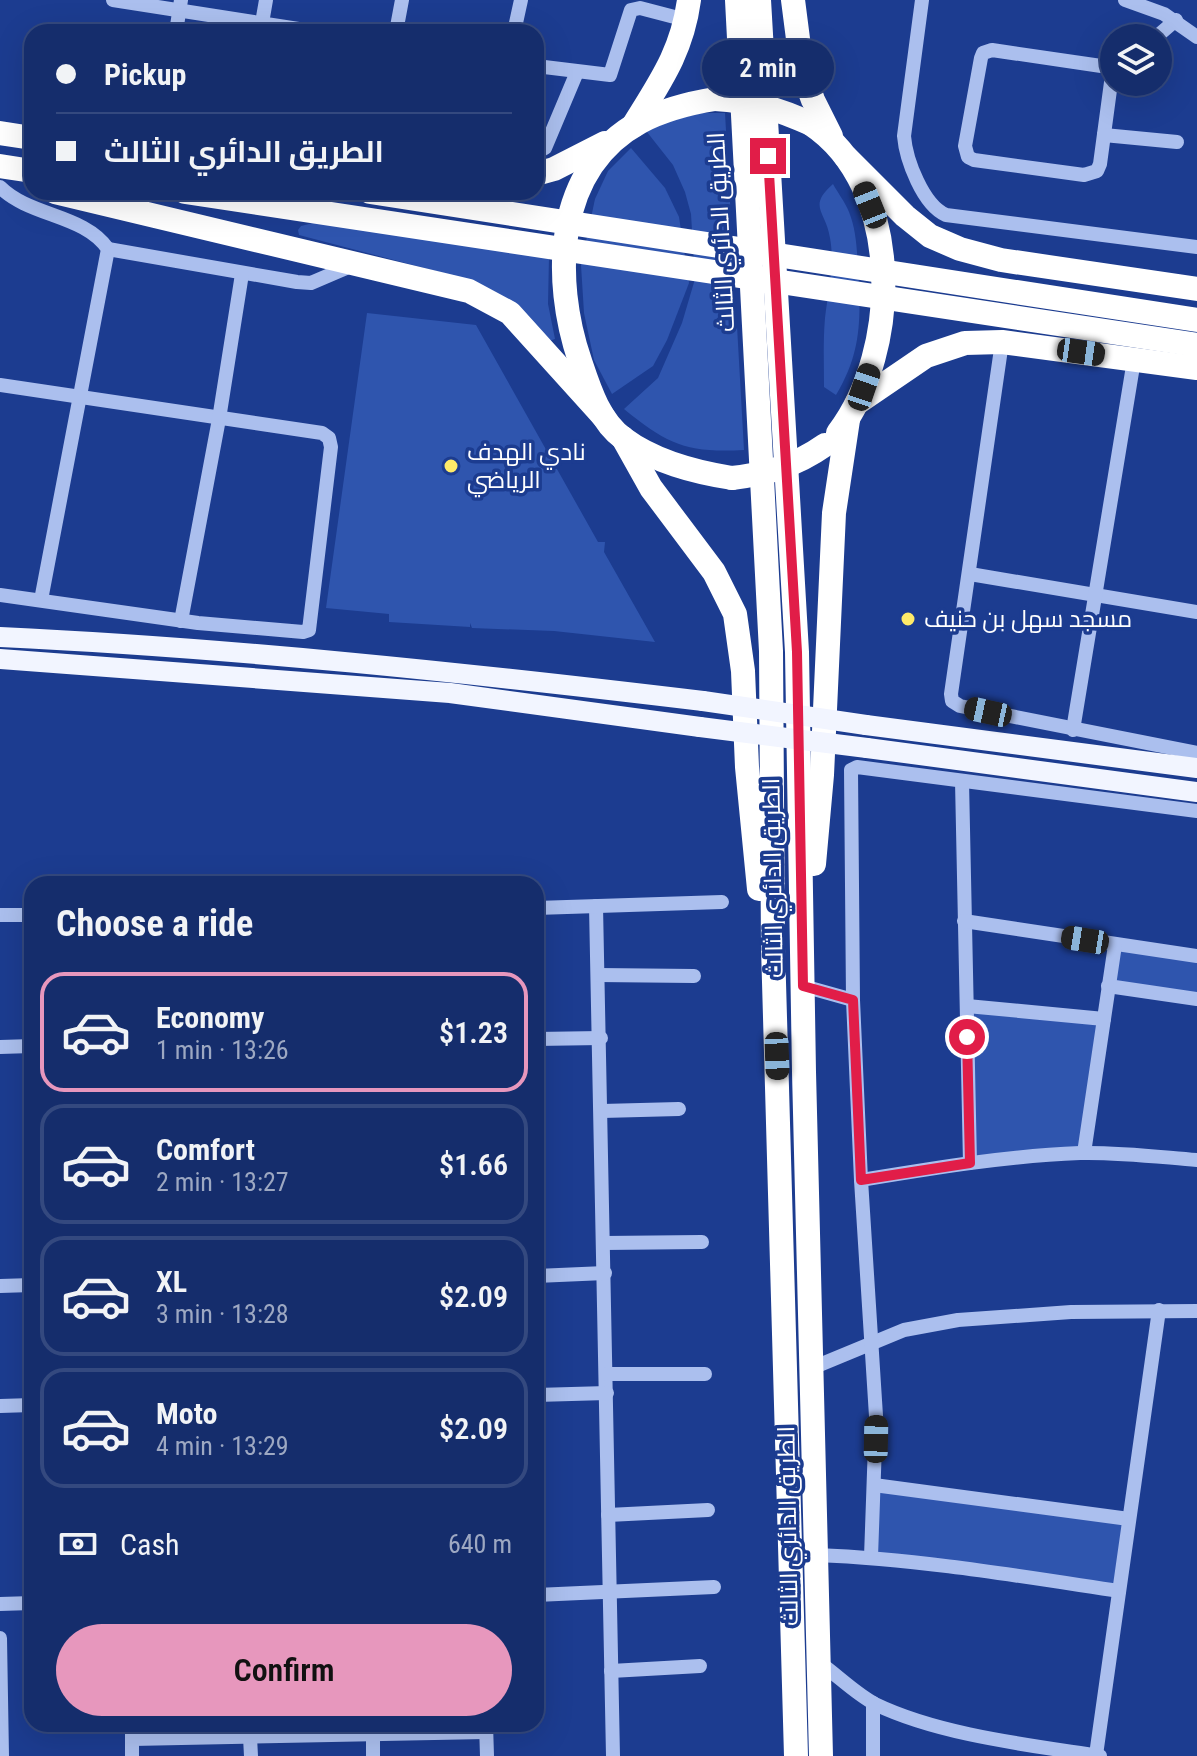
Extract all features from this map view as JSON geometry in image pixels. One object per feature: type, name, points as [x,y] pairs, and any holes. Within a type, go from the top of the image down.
[{"type":"highway","name":"الطريق الدائري الثالث","points":[[737,0],[771,651],[773,947],[796,1756]]},
{"type":"highway","name":"الطريق الدائري الثالث","points":[[759,0],[797,652],[821,1756]]},
{"type":"highway","points":[[793,0],[802,70],[813,100],[860,181],[870,205],[879,241],[883,278],[875,354],[852,411],[834,513],[822,775],[813,880],[802,917]]},
{"type":"highway","points":[[603,416],[576,350],[567,308],[563,259],[567,224],[576,195],[600,154],[626,131],[665,77],[688,10]]},
{"type":"highway","points":[[544,172],[683,106],[715,99],[754,103],[779,109],[811,124],[840,149],[905,216],[930,236],[960,249],[1001,260],[1197,289]]},
{"type":"highway","points":[[1,133],[24,131]]},
{"type":"highway","points":[[1,133],[24,137]]},
{"type":"highway","points":[[89,200],[469,291],[510,313],[525,328],[623,438],[651,488],[714,572],[735,614],[743,671],[747,767],[759,895],[773,947]]},
{"type":"highway","points":[[238,200],[1197,345]]},
{"type":"highway","points":[[422,200],[1197,320]]},
{"type":"highway","points":[[623,438],[676,466],[732,478],[778,471],[804,460],[825,445],[852,411],[926,356],[965,343],[1002,342],[1197,368]]},
{"type":"main road","points":[[0,637],[90,641],[450,671],[703,701],[1197,768]]},
{"type":"main road","points":[[0,659],[450,693],[1197,792]]},
{"type":"street","points":[[113,0],[181,5],[268,24]]},
{"type":"street","points":[[262,23],[266,0]]},
{"type":"street","points":[[398,24],[402,0]]},
{"type":"street","points":[[516,24],[521,0]]},
{"type":"street","points":[[922,0],[904,136],[907,155],[926,198],[937,211],[946,215],[1197,247]]},
{"type":"street","points":[[1125,0],[1176,20],[1196,35]]},
{"type":"street","points":[[544,67],[610,75],[629,14],[635,7],[688,10]]},
{"type":"street","points":[[1171,24],[1176,20]]},
{"type":"street","points":[[1100,66],[987,51],[981,58],[965,152],[974,160],[1084,175],[1097,171],[1109,96]]},
{"type":"street","points":[[544,149],[577,72]]},
{"type":"street","points":[[1104,135],[1177,142]]},
{"type":"street","points":[[11,173],[14,200],[95,233],[108,249],[242,274],[311,283],[355,263]]},
{"type":"street","points":[[41,600],[108,249]]},
{"type":"street","points":[[181,621],[219,419],[242,274]]},
{"type":"street","points":[[1002,342],[952,701],[960,706],[1073,730],[1197,753]]},
{"type":"street","points":[[1073,730],[1134,360]]},
{"type":"street","points":[[0,385],[322,433],[329,438],[331,447],[309,630],[303,632],[181,621],[0,595]]},
{"type":"street","points":[[970,574],[1197,612]]},
{"type":"street","points":[[871,1557],[876,1416],[853,1000],[851,770],[857,767],[1197,811]]},
{"type":"street","points":[[962,781],[970,1163]]},
{"type":"street","points":[[544,908],[722,902]]},
{"type":"street","points":[[596,906],[613,1756]]},
{"type":"street","points":[[0,915],[24,915]]},
{"type":"street","points":[[964,921],[1197,956]]},
{"type":"street","points":[[1084,1153],[1115,945]]},
{"type":"street","points":[[598,975],[694,976]]},
{"type":"street","points":[[803,986],[853,1000]]},
{"type":"street","points":[[1108,986],[1197,999]]},
{"type":"street","points":[[967,1006],[1104,1019]]},
{"type":"street","points":[[544,1039],[601,1038]]},
{"type":"street","points":[[0,1047],[24,1046]]},
{"type":"street","points":[[602,1111],[679,1109]]},
{"type":"street","points":[[861,1180],[970,1163],[1084,1153],[1197,1160]]},
{"type":"street","points":[[604,1243],[702,1242]]},
{"type":"street","points":[[544,1276],[605,1273]]},
{"type":"street","points":[[0,1286],[24,1285]]},
{"type":"street","points":[[820,1663],[873,1703],[951,1730],[1098,1756],[1159,1310]]},
{"type":"street","points":[[812,1368],[904,1330],[958,1320],[1071,1312],[1197,1311]]},
{"type":"street","points":[[607,1374],[705,1374]]},
{"type":"street","points":[[544,1395],[607,1393]]},
{"type":"street","points":[[0,1406],[24,1405]]},
{"type":"street","points":[[874,1485],[1129,1519]]},
{"type":"street","points":[[608,1515],[708,1510]]},
{"type":"street","points":[[817,1555],[871,1557],[958,1567],[1119,1591]]},
{"type":"street","points":[[544,1595],[714,1587]]},
{"type":"street","points":[[0,1604],[24,1603]]},
{"type":"street","points":[[0,1638],[2,1756]]},
{"type":"street","points":[[611,1671],[700,1666]]},
{"type":"street","points":[[873,1703],[873,1756]]},
{"type":"street","points":[[132,1756],[132,1732],[250,1737],[411,1732]]},
{"type":"street","points":[[486,1732],[487,1756]]},
{"type":"street","points":[[373,1734],[373,1756]]},
{"type":"street","points":[[250,1737],[251,1756]]},
{"type":"shaded area","points":[[702,113],[725,113],[744,450],[707,450],[679,444],[653,431],[624,409],[658,378],[682,323],[695,279],[691,214],[685,192],[673,165],[647,132],[661,123]]},
{"type":"shaded area","points":[[631,148],[665,188],[679,217],[689,283],[667,340],[653,366],[612,394],[594,360],[584,313],[581,265],[595,199],[608,171]]},
{"type":"shaded area","points":[[833,184],[853,225],[859,302],[855,349],[836,395],[824,387],[824,327],[832,258],[828,229],[820,210],[821,198]]},
{"type":"shaded area","points":[[317,222],[549,257],[548,304],[555,339],[549,341],[514,305],[470,280],[299,235],[301,226]]},
{"type":"shaded area","name":"نادي الهدف الرياضي","points":[[367,313],[476,325],[598,542],[605,542],[604,552],[655,642],[554,631],[472,628],[470,623],[470,627],[389,622],[389,614],[326,608]]},
{"type":"shaded area","points":[[1115,945],[1197,957],[1197,999],[1109,986]]},
{"type":"shaded area","points":[[966,1000],[1103,1021],[1084,1152],[970,1162]]},
{"type":"shaded area","points":[[876,1485],[1132,1520],[1122,1591],[873,1557]]},
{"type":"place","name":"نادي الهدف الرياضي","points":[[451,466]]},
{"type":"place","name":"مسجد سهل بن حنيف","points":[[908,619]]},
{"type":"route","points":[[768,156],[797,652],[803,986],[853,1000],[861,1180],[970,1163],[967,1037]]}]
